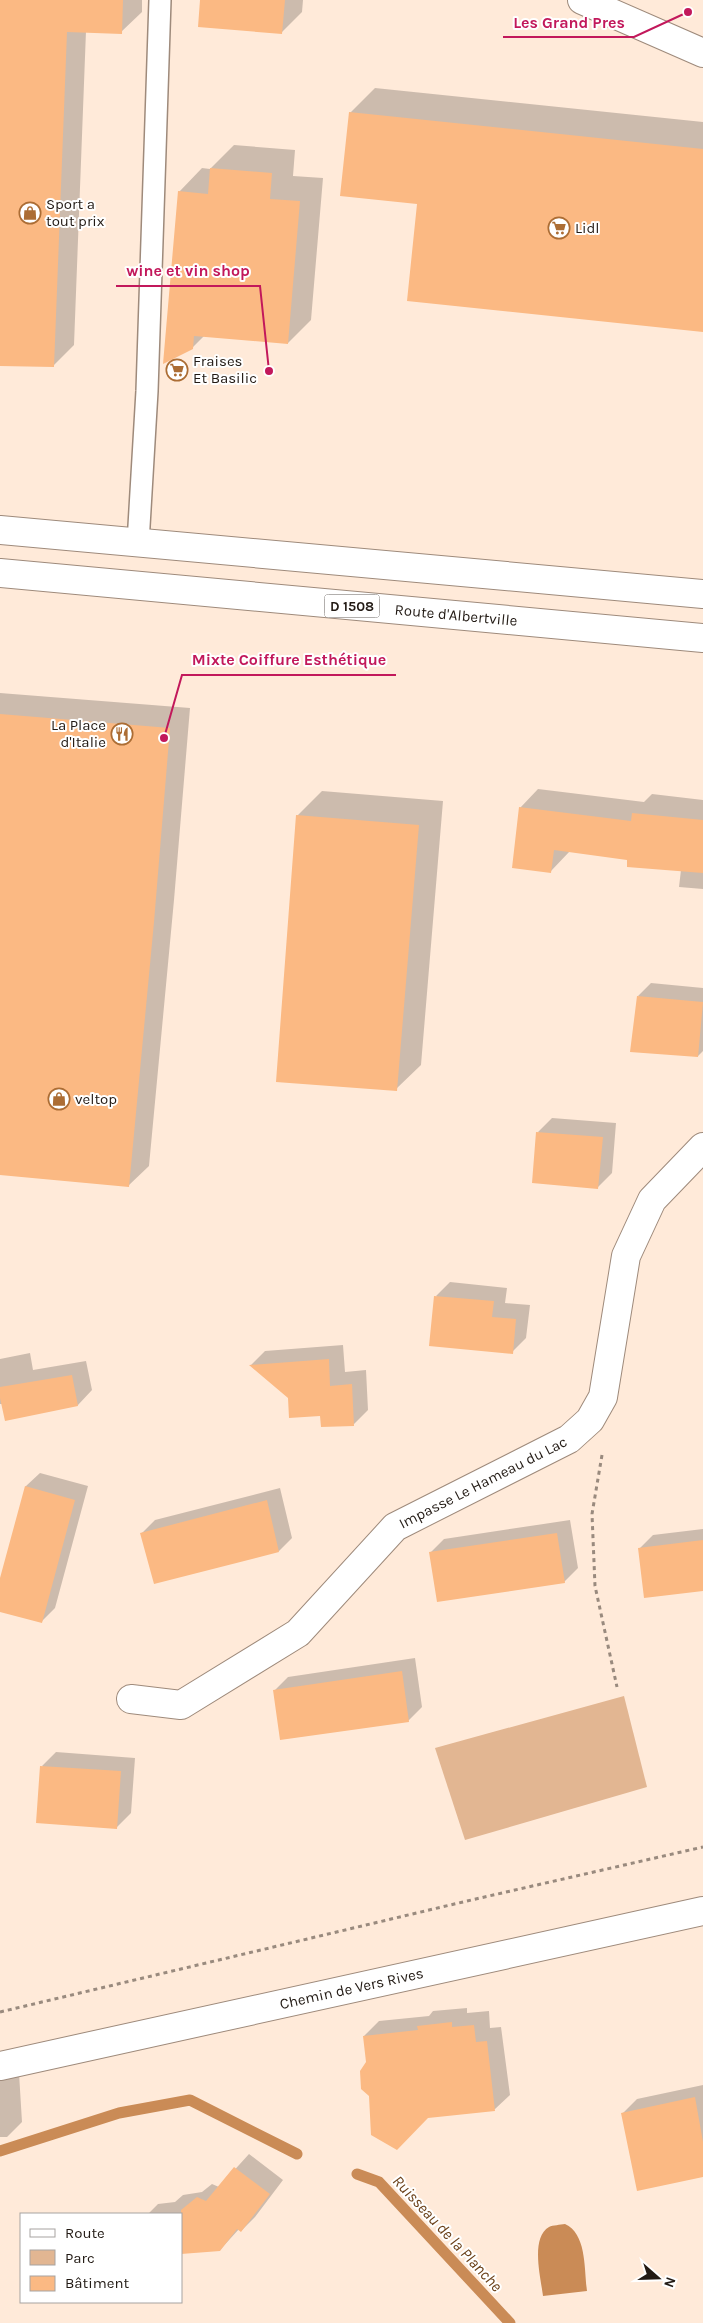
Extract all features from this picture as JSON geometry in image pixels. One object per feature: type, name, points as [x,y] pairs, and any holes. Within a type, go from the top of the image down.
[{"type":"street","points":[[582,0],[703,53]]},
{"type":"street","points":[[0,530],[703,594]]},
{"type":"street","name":"Route d'Albertville","points":[[0,573],[703,638]]},
{"type":"street","name":"Impasse Le Hameau du Lac","points":[[130,1700],[180,1705],[298,1633],[395,1527],[569,1440],[590,1420],[602,1397],[626,1256],[652,1200],[703,1147]]},
{"type":"street","name":"Chemin de Vers Rives","points":[[0,2066],[703,1911]]},
{"type":"lane","points":[[138,543],[147,391],[160,0]]},
{"type":"path","points":[[590,1420],[604,1445],[592,1514],[594,1586],[616,1686]]},
{"type":"path","points":[[0,2012],[703,1847]]},
{"type":"green space","points":[[624,1696],[647,1787],[465,1840],[435,1748]]},
{"type":"shaded area","points":[[565,2224],[572,2229],[581,2244],[585,2263],[587,2291],[543,2296],[538,2259],[540,2240],[543,2232],[549,2227]]},
{"type":"building","name":"Sport a tout prix","points":[[0,0],[123,0],[122,34],[67,32],[54,367],[0,366]]},
{"type":"building","points":[[200,0],[285,0],[282,34],[198,27]]},
{"type":"building","name":"Lidl","points":[[349,112],[703,149],[703,332],[407,301],[417,204],[340,196]]},
{"type":"building","points":[[210,168],[272,173],[270,199],[300,201],[288,344],[194,336],[193,349],[163,364],[178,191],[208,194]]},
{"type":"building","points":[[0,714],[170,728],[129,1187],[0,1175]]},
{"type":"building","points":[[519,807],[631,821],[632,813],[703,820],[703,873],[627,867],[627,860],[554,850],[551,873],[512,868]]},
{"type":"building","points":[[296,815],[419,825],[397,1091],[276,1082]]},
{"type":"building","points":[[637,996],[703,1002],[698,1057],[630,1052]]},
{"type":"building","points":[[536,1132],[603,1137],[598,1189],[532,1183]]},
{"type":"building","points":[[434,1296],[494,1301],[492,1317],[516,1319],[513,1354],[429,1346]]},
{"type":"building","points":[[329,1359],[330,1386],[352,1384],[354,1426],[321,1427],[320,1416],[289,1418],[288,1398],[249,1365]]},
{"type":"building","points":[[72,1375],[78,1406],[5,1421],[0,1398],[0,1387]]},
{"type":"building","points":[[25,1486],[75,1500],[42,1623],[0,1612],[0,1578]]},
{"type":"building","points":[[267,1500],[279,1552],[154,1584],[140,1533]]},
{"type":"building","points":[[557,1533],[565,1583],[437,1602],[429,1552]]},
{"type":"building","points":[[703,1540],[703,1591],[644,1598],[638,1548]]},
{"type":"building","points":[[402,1671],[409,1722],[280,1740],[273,1690]]},
{"type":"building","points":[[40,1766],[121,1771],[117,1829],[36,1823]]},
{"type":"building","points":[[452,2022],[452,2027],[474,2025],[476,2042],[487,2041],[495,2111],[428,2118],[397,2150],[371,2135],[369,2096],[361,2089],[360,2071],[366,2062],[363,2036],[418,2030],[417,2026]]},
{"type":"building","points":[[695,2097],[703,2142],[703,2177],[637,2191],[621,2113]]},
{"type":"building","points":[[234,2167],[270,2194],[241,2232],[237,2229],[220,2251],[182,2254],[181,2210],[197,2197],[206,2201]]},
{"type":"waterway","name":"Ruisseau de la Planche","points":[[0,2151],[119,2113],[190,2100],[297,2154]]},
{"type":"waterway","name":"Ruisseau de la Planche","points":[[357,2174],[379,2182],[510,2323]]},
{"type":"place","name":"Les Grand Pres","points":[[688,12]]},
{"type":"place","name":"Sport a tout prix","points":[[30,213]]},
{"type":"place","name":"Lidl","points":[[559,228]]},
{"type":"place","name":"Fraises Et Basilic","points":[[177,370]]},
{"type":"place","name":"wine et vin shop","points":[[269,371]]},
{"type":"place","name":"La Place d'Italie","points":[[122,734]]},
{"type":"place","name":"Mixte Coiffure Esthétique","points":[[164,738]]},
{"type":"place","name":"veltop","points":[[59,1099]]}]
